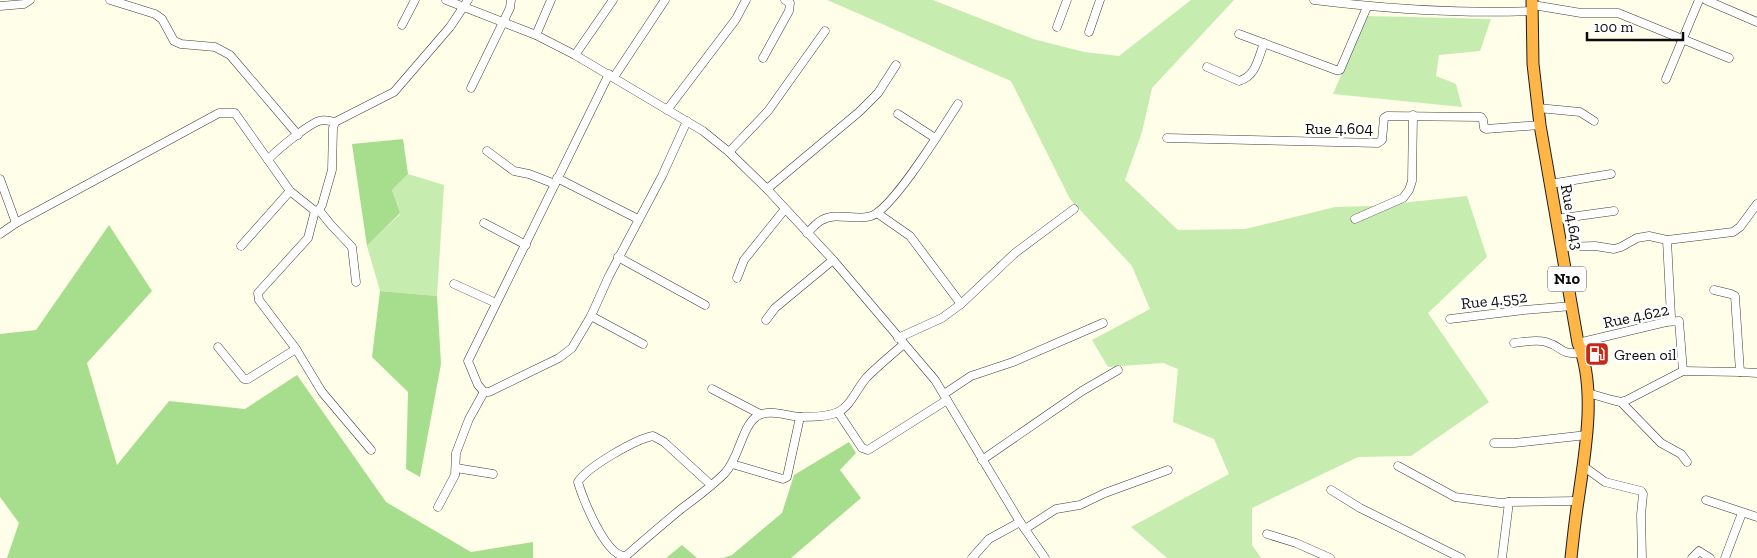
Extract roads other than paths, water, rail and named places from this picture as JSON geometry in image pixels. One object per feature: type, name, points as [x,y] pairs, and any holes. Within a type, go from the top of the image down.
[{"type":"highway","name":"Rue 4.643","points":[[1532,6],[1533,64],[1540,125],[1588,393],[1584,466],[1571,558]]},
{"type":"street","points":[[0,6],[24,4],[30,0]]},
{"type":"street","points":[[110,0],[154,14],[162,19],[174,41],[181,44],[215,48],[230,55],[298,135]]},
{"type":"street","points":[[402,25],[415,0]]},
{"type":"street","points":[[446,0],[536,35],[575,55],[612,75],[703,131],[729,152],[767,189],[833,260],[928,373],[945,397],[1022,525],[1046,558]]},
{"type":"street","points":[[268,160],[277,150],[317,121],[327,120],[335,122],[394,92],[450,27],[468,0]]},
{"type":"street","points":[[471,88],[510,8],[511,0]]},
{"type":"street","points":[[536,35],[551,0]]},
{"type":"street","points":[[575,55],[613,0]]},
{"type":"street","points":[[665,0],[612,75],[556,181],[468,361],[478,385],[484,392],[490,392],[566,353],[572,348],[591,316],[618,258],[662,176],[687,121]]},
{"type":"street","points":[[667,110],[736,19],[746,0]]},
{"type":"street","points":[[763,58],[789,11],[790,3],[785,0]]},
{"type":"street","points":[[1057,26],[1067,0]]},
{"type":"street","points":[[1089,32],[1100,0]]},
{"type":"street","points":[[1314,0],[1367,7],[1483,13],[1532,6],[1581,13],[1618,13],[1729,58]]},
{"type":"street","points":[[1666,79],[1700,0]]},
{"type":"street","points":[[1706,0],[1757,22]]},
{"type":"street","points":[[1239,34],[1340,70],[1367,7]]},
{"type":"street","points":[[729,152],[768,112],[825,31]]},
{"type":"street","points":[[1207,67],[1238,82],[1246,79],[1251,75],[1264,43]]},
{"type":"street","points":[[767,189],[859,112],[878,93],[896,65]]},
{"type":"street","points":[[807,233],[821,220],[828,218],[861,218],[877,214],[892,199],[958,104]]},
{"type":"street","points":[[1538,108],[1580,112],[1594,121]]},
{"type":"street","points":[[0,234],[16,223],[219,113],[234,113],[290,191],[317,210],[352,247],[356,282]]},
{"type":"street","points":[[898,114],[936,138]]},
{"type":"street","points":[[1355,219],[1403,198],[1409,190],[1412,181],[1413,115]]},
{"type":"street","name":"Rue 4.604","points":[[1167,138],[1378,143],[1382,140],[1384,118],[1387,116],[1413,115],[1481,117],[1486,129],[1540,125]]},
{"type":"street","points":[[335,122],[333,128],[332,170],[322,205],[317,210],[308,238],[258,293],[259,300],[296,349],[322,392],[370,450]]},
{"type":"street","points":[[487,151],[514,171],[556,181],[638,219]]},
{"type":"street","points":[[1550,184],[1611,174]]},
{"type":"street","points":[[0,179],[16,223]]},
{"type":"street","points":[[241,246],[290,191]]},
{"type":"street","points":[[1561,247],[1595,246],[1614,249],[1637,238],[1649,236],[1667,240],[1733,232],[1740,227],[1757,204]]},
{"type":"street","points":[[737,278],[744,260],[785,208]]},
{"type":"street","points":[[711,485],[664,442],[653,436],[636,442],[606,459],[578,482],[600,535],[612,552],[622,558],[626,556],[711,485],[732,464],[754,418],[766,413],[800,417],[838,412],[849,402],[868,377],[901,341],[942,318],[961,304],[1015,253],[1074,209]]},
{"type":"street","points":[[1556,219],[1614,211]]},
{"type":"street","points":[[877,214],[910,236],[961,304]]},
{"type":"street","points":[[484,223],[526,245]]},
{"type":"street","points":[[1666,322],[1671,317],[1667,240]]},
{"type":"street","points":[[618,258],[705,305]]},
{"type":"street","points":[[766,320],[775,308],[833,260]]},
{"type":"street","points":[[454,284],[496,303]]},
{"type":"street","points":[[1714,290],[1735,296],[1740,372]]},
{"type":"street","name":"Rue 4.552","points":[[1450,319],[1572,306]]},
{"type":"street","points":[[591,316],[644,344]]},
{"type":"street","name":"Rue 4.622","points":[[1580,348],[1666,322],[1679,320],[1683,371]]},
{"type":"street","points":[[838,412],[862,448],[868,450],[945,397],[971,376],[1013,362],[1103,323]]},
{"type":"street","points":[[1514,343],[1542,341],[1551,343],[1569,354],[1580,348]]},
{"type":"street","points":[[218,347],[240,377],[248,379],[296,349]]},
{"type":"street","points":[[982,460],[1082,391],[1118,370]]},
{"type":"street","points":[[1621,402],[1683,371],[1757,373]]},
{"type":"street","points":[[712,389],[760,414]]},
{"type":"street","points":[[438,506],[455,475],[456,453],[469,419],[484,392]]},
{"type":"street","points":[[1588,393],[1621,402],[1662,443],[1681,454],[1687,462]]},
{"type":"street","points":[[732,464],[785,478],[800,417]]},
{"type":"street","points":[[1494,443],[1587,435]]},
{"type":"street","points":[[1398,466],[1455,497],[1501,503],[1578,501]]},
{"type":"street","points":[[1584,466],[1605,482],[1641,491],[1642,558]]},
{"type":"street","points":[[456,468],[493,474]]},
{"type":"street","points":[[972,558],[989,540],[1056,509],[1080,505],[1105,493],[1168,470]]},
{"type":"street","points":[[1331,490],[1360,508],[1461,558]]},
{"type":"street","points":[[1706,500],[1757,517]]},
{"type":"street","points":[[1502,558],[1509,502]]},
{"type":"street","points":[[1725,558],[1742,513]]},
{"type":"street","points":[[1267,534],[1296,543],[1330,558]]},
{"type":"street","points":[[1692,558],[1699,551],[1710,558]]},
{"type":"place","name":"Green oil","points":[[1597,354]]}]
